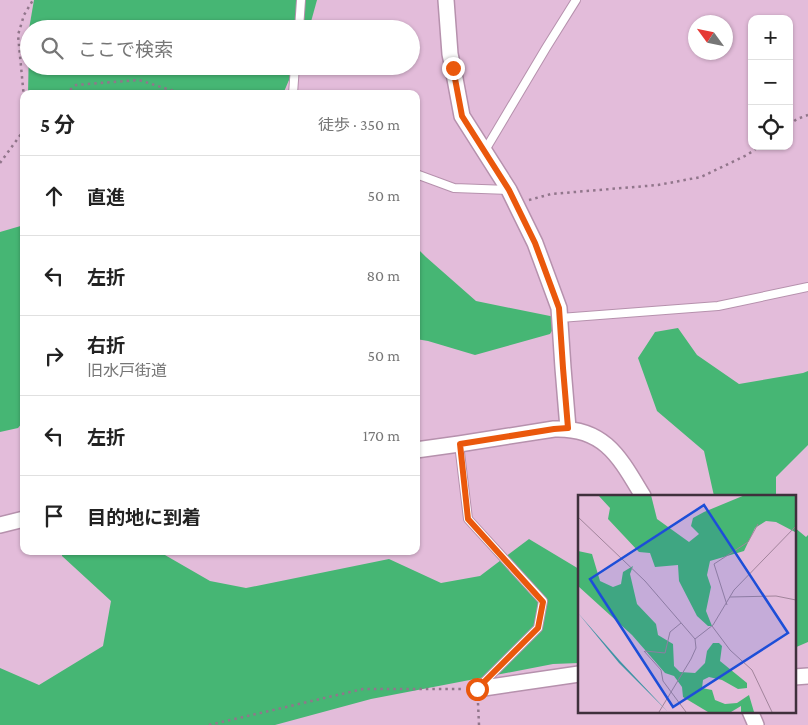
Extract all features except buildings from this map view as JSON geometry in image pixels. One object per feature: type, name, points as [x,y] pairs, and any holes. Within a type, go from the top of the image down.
[{"type":"street","points":[[446,0],[450,54],[462,116],[509,190],[535,243],[559,308],[568,428]]},
{"type":"street","points":[[420,449],[568,428],[590,434],[613,450],[622,461],[642,495]]},
{"type":"street","points":[[0,525],[20,520]]},
{"type":"street","points":[[477,689],[578,674]]},
{"type":"street","points":[[750,712],[756,725]]},
{"type":"lane","points":[[300,20],[301,0]]},
{"type":"lane","points":[[484,152],[576,0]]},
{"type":"lane","points":[[293,90],[294,75]]},
{"type":"lane","points":[[420,175],[454,188],[509,190]]},
{"type":"lane","points":[[560,318],[718,306],[808,287]]},
{"type":"lane","points":[[460,444],[468,519],[543,602],[538,628],[477,689]]},
{"type":"path","points":[[23,20],[33,0]]},
{"type":"path","points":[[20,29],[18,36],[20,57]]},
{"type":"path","points":[[22,75],[23,90]]},
{"type":"path","points":[[70,90],[76,85],[139,80],[170,90]]},
{"type":"path","points":[[793,122],[808,115]]},
{"type":"path","points":[[0,163],[20,136]]},
{"type":"path","points":[[516,204],[551,194],[658,185],[702,177],[754,150]]},
{"type":"path","points":[[209,725],[363,689],[477,689],[479,725]]},
{"type":"green space","points":[[34,0],[317,0],[311,20],[31,20]]},
{"type":"green space","points":[[28,75],[291,75],[285,90],[28,90]]},
{"type":"green space","points":[[20,226],[20,426],[18,428],[0,432],[0,232]]},
{"type":"green space","points":[[420,251],[476,301],[560,318],[550,334],[475,355],[420,340]]},
{"type":"green space","points":[[678,328],[697,355],[739,384],[808,371],[808,445],[776,477],[776,495],[714,495],[704,451],[657,411],[638,358],[655,332]]},
{"type":"green space","points":[[796,529],[806,537],[808,535],[808,642],[796,647]]},
{"type":"green space","points":[[529,539],[578,568],[578,663],[553,664],[371,699],[275,725],[0,725],[0,668],[39,685],[103,646],[111,601],[62,555],[165,555],[210,581],[246,588],[389,559],[441,583],[480,576]]},
{"type":"route","points":[[453,68],[462,116],[509,190],[535,243],[559,308],[568,428],[460,444],[468,519],[543,602],[538,628],[477,689]]}]
